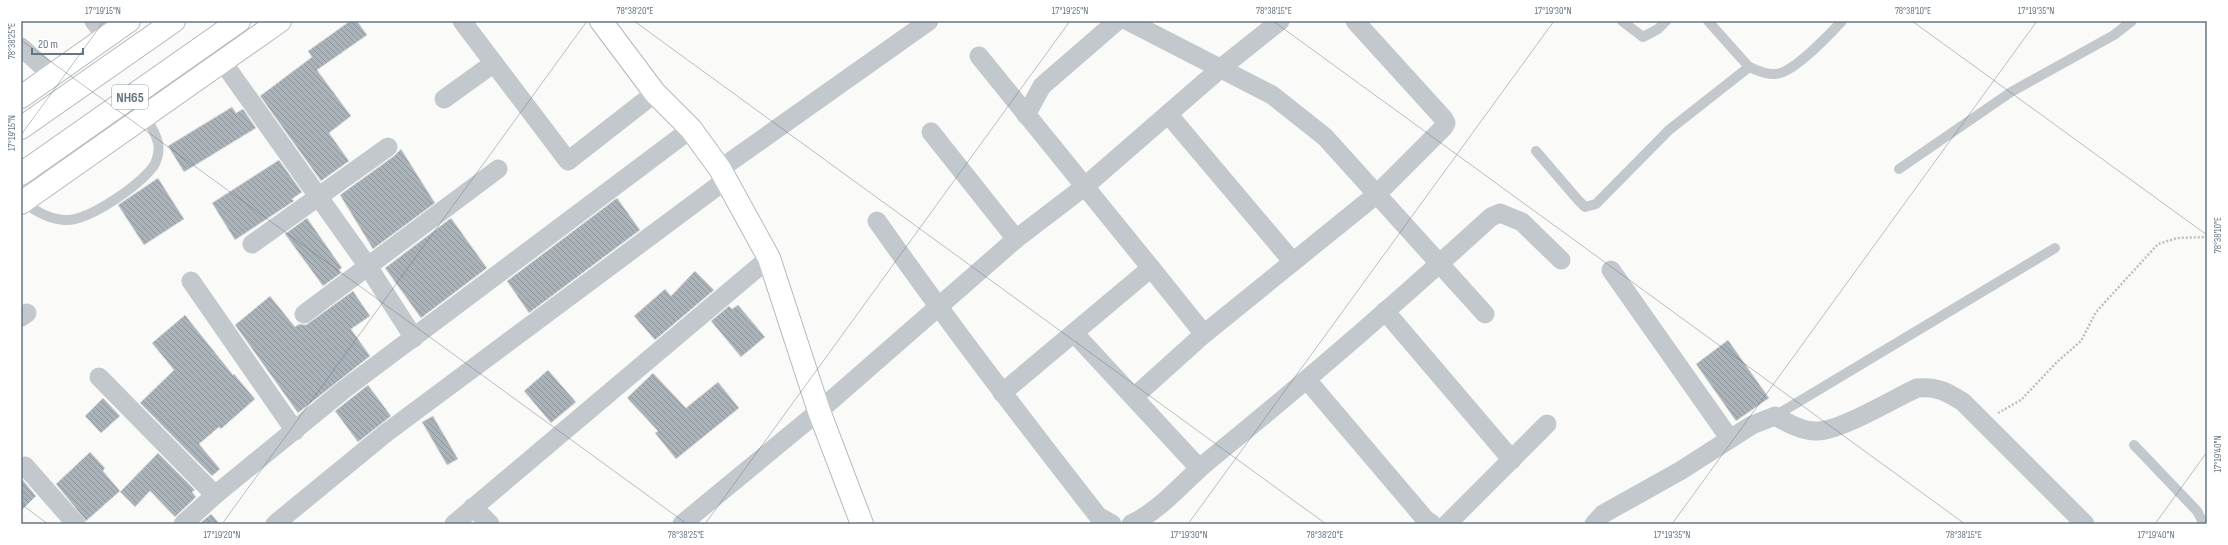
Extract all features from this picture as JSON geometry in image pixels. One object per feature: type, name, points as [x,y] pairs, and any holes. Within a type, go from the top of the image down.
[{"type":"main road","points":[[21,97],[52,75],[100,29],[129,21]]},
{"type":"main road","name":"NH65","points":[[21,128],[174,21]]},
{"type":"main road","name":"NH65","points":[[21,174],[239,21]]},
{"type":"main road","points":[[22,203],[146,117],[222,61],[280,21]]},
{"type":"main road","points":[[601,21],[655,92],[692,129],[724,174],[769,258],[819,410],[862,524]]},
{"type":"street","points":[[462,21],[568,162],[655,92]]},
{"type":"street","points":[[275,524],[386,433],[724,174],[929,21]]},
{"type":"street","points":[[1026,115],[1042,86],[1117,21]]},
{"type":"street","points":[[1128,21],[1272,95],[1325,136],[1485,314]]},
{"type":"street","points":[[682,524],[938,309],[1016,239],[1084,187],[1221,68],[1280,21]]},
{"type":"street","points":[[1134,397],[1204,334],[1377,194],[1446,123],[1356,21]]},
{"type":"street","points":[[21,48],[52,75]]},
{"type":"street","points":[[979,56],[1204,334]]},
{"type":"street","points":[[222,61],[367,265],[414,338]]},
{"type":"street","points":[[444,100],[494,63]]},
{"type":"street","points":[[1168,114],[1293,262]]},
{"type":"street","points":[[183,524],[215,495],[346,388],[692,129]]},
{"type":"street","points":[[931,132],[1016,239]]},
{"type":"street","points":[[252,244],[388,147]]},
{"type":"street","points":[[304,314],[367,265],[498,169]]},
{"type":"street","points":[[1131,524],[1144,518],[1199,468],[1307,380],[1440,264],[1491,217],[1500,213],[1522,222],[1561,260]]},
{"type":"street","points":[[877,221],[938,309],[1002,393],[1098,516],[1112,524]]},
{"type":"street","points":[[454,524],[769,258]]},
{"type":"street","points":[[1002,393],[1151,268]]},
{"type":"street","points":[[1611,270],[1730,439]]},
{"type":"street","points":[[191,281],[295,431]]},
{"type":"street","points":[[1386,311],[1512,460]]},
{"type":"street","points":[[1074,333],[1199,468]]},
{"type":"street","points":[[99,377],[215,495]]},
{"type":"street","points":[[1307,380],[1426,520],[1432,524]]},
{"type":"street","points":[[1594,524],[1603,514],[1752,425],[1775,416],[1796,427],[1819,432],[1836,427],[1917,388],[1932,387],[1944,390],[1963,402],[1983,419],[2085,524]]},
{"type":"street","points":[[1447,524],[1547,424]]},
{"type":"street","points":[[25,466],[76,524]]},
{"type":"street","points":[[473,507],[490,524]]},
{"type":"lane","points":[[1622,21],[1643,37],[1658,29],[1666,21]]},
{"type":"lane","points":[[1708,21],[1749,67],[1766,74],[1777,74],[1816,48],[1842,21]]},
{"type":"lane","points":[[1899,169],[2011,92],[2114,35],[2132,21]]},
{"type":"lane","points":[[1536,151],[1585,207],[1596,204],[1669,130],[1749,67]]},
{"type":"lane","points":[[22,203],[50,218],[68,220],[86,216],[118,197],[153,167],[158,153],[157,140],[146,117]]},
{"type":"lane","points":[[1775,416],[2055,248]]},
{"type":"lane","points":[[2134,444],[2177,488],[2197,511],[2204,524]]},
{"type":"path","points":[[1983,419],[2006,410],[2021,400],[2057,362],[2081,341],[2100,307],[2158,244],[2177,238],[2207,237]]},
{"type":"building","points":[[350,21],[357,21],[367,35],[317,70],[351,116],[329,133],[349,161],[321,181],[260,96],[312,57],[308,51]]},
{"type":"building","points":[[232,107],[236,113],[243,109],[256,128],[184,172],[168,146]]},
{"type":"building","points":[[401,149],[435,203],[373,249],[340,195],[394,156]]},
{"type":"building","points":[[279,160],[302,192],[292,199],[294,201],[235,240],[212,203]]},
{"type":"building","points":[[158,178],[184,219],[144,245],[118,205]]},
{"type":"building","points":[[617,198],[640,230],[529,313],[507,281]]},
{"type":"building","points":[[307,218],[342,268],[339,270],[341,273],[323,286],[285,234]]},
{"type":"building","points":[[451,218],[487,268],[421,318],[385,268]]},
{"type":"building","points":[[695,271],[714,290],[655,340],[634,316],[665,289],[671,296]]},
{"type":"building","points":[[353,291],[370,316],[351,329],[370,356],[298,413],[235,325],[270,296],[295,327],[299,324],[306,325]]},
{"type":"building","points":[[738,305],[765,337],[741,357],[711,321],[729,306],[732,309]]},
{"type":"building","points":[[185,315],[233,375],[234,374],[255,399],[221,429],[219,427],[199,444],[220,469],[212,476],[140,403],[174,370],[152,343]]},
{"type":"building","points":[[1728,340],[1769,398],[1736,421],[1696,364]]},
{"type":"building","points":[[548,370],[576,402],[551,423],[524,391]]},
{"type":"building","points":[[653,373],[686,408],[718,382],[739,408],[676,459],[655,433],[658,431],[627,398]]},
{"type":"building","points":[[368,385],[391,416],[358,442],[335,411]]},
{"type":"building","points":[[103,398],[120,416],[101,433],[85,416]]},
{"type":"building","points":[[433,416],[458,459],[447,465],[422,422]]},
{"type":"building","points":[[90,452],[105,468],[103,471],[120,491],[86,521],[56,484]]},
{"type":"building","points":[[158,453],[195,490],[192,492],[196,497],[175,517],[150,491],[135,507],[120,492]]},
{"type":"building","points":[[21,478],[36,496],[21,511]]},
{"type":"building","points":[[211,514],[220,524],[199,524]]}]
